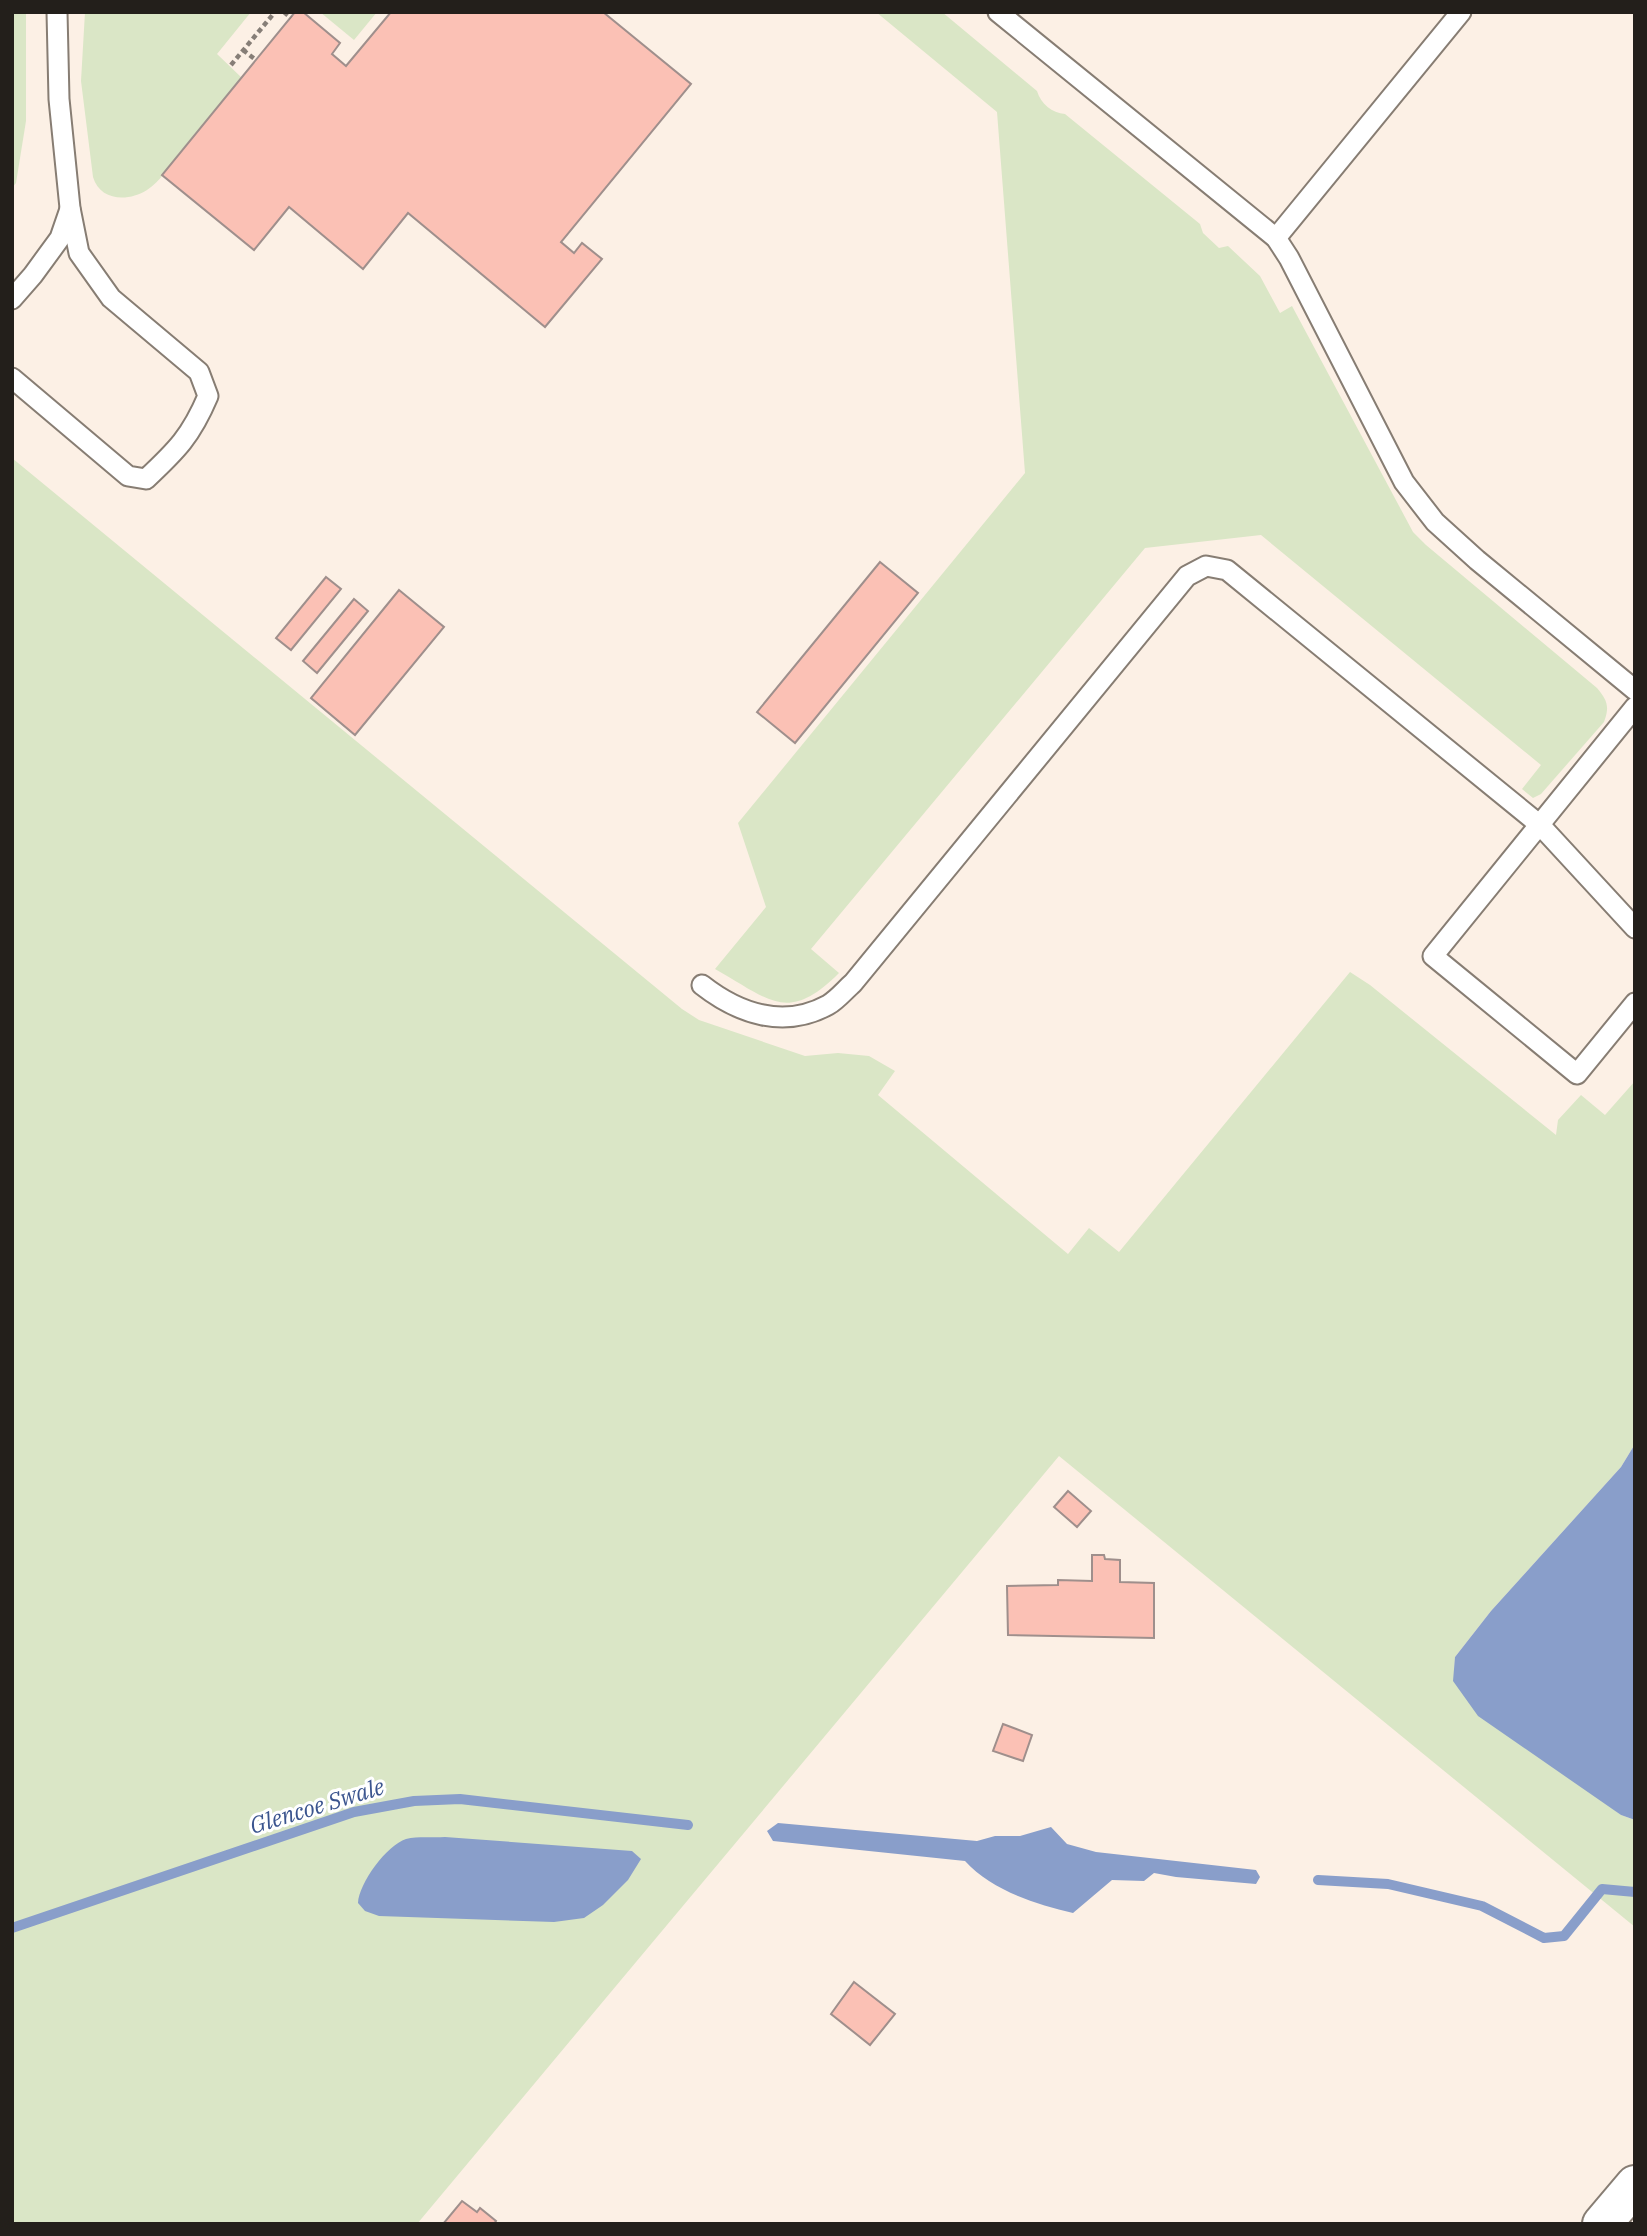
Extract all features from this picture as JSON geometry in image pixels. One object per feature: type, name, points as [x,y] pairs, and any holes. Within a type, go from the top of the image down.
[{"type":"street","points":[[1602,2224],[1635,2185]]},
{"type":"lane","points":[[12,378],[128,476],[146,479],[174,453],[194,427],[208,397],[199,372],[111,298],[79,253],[70,208],[59,99],[57,12]]},
{"type":"lane","points":[[998,12],[1276,238],[1289,258],[1404,482],[1435,522],[1635,690]]},
{"type":"lane","points":[[1276,238],[1461,12]]},
{"type":"lane","points":[[12,299],[60,239],[70,208]]},
{"type":"lane","points":[[702,985],[745,1011],[774,1018],[804,1016],[831,1004],[862,972],[1187,576],[1206,566],[1227,570],[1540,825],[1635,928]]},
{"type":"lane","points":[[1635,706],[1433,956],[1577,1074],[1635,1003]]},
{"type":"path","points":[[231,65],[275,12]]},
{"type":"path","points":[[284,12],[291,18]]},
{"type":"path","points":[[243,50],[256,60]]},
{"type":"green space","points":[[12,12],[26,12],[26,121],[16,183],[12,188]]},
{"type":"green space","points":[[85,12],[251,12],[217,54],[242,78],[156,183],[140,194],[123,197],[108,195],[93,177],[81,81]]},
{"type":"green space","points":[[320,12],[377,12],[354,40]]},
{"type":"green space","points":[[876,12],[942,12],[1037,91],[1048,107],[1065,114],[1200,224],[1203,233],[1219,248],[1228,246],[1260,276],[1280,313],[1292,306],[1413,532],[1597,688],[1605,700],[1607,712],[1604,722],[1541,794],[1533,798],[1522,789],[1541,765],[1261,535],[1145,548],[811,949],[839,973],[805,999],[778,1002],[750,990],[715,969],[766,907],[738,823],[1025,473],[997,112]]},
{"type":"green space","points":[[12,458],[682,1009],[699,1020],[805,1056],[838,1053],[869,1056],[895,1071],[878,1095],[1068,1254],[1089,1228],[1119,1252],[1350,972],[1370,985],[1556,1135],[1558,1120],[1581,1095],[1605,1115],[1635,1081],[1635,1444],[1621,1467],[1491,1611],[1455,1657],[1454,1681],[1621,1815],[1635,1820],[1635,1927],[1059,1456],[417,2224],[12,2224]]},
{"type":"water","points":[[1635,1444],[1635,1820],[1621,1815],[1478,1716],[1453,1681],[1455,1657],[1491,1611],[1621,1467]]},
{"type":"water","points":[[778,1823],[977,1841],[995,1836],[1020,1836],[1051,1827],[1067,1844],[1096,1852],[1256,1870],[1260,1877],[1256,1884],[1154,1873],[1144,1881],[1112,1880],[1073,1913],[1029,1900],[1001,1888],[965,1861],[773,1841],[767,1831]]},
{"type":"water","points":[[445,1837],[632,1851],[641,1859],[628,1880],[603,1905],[584,1918],[554,1922],[379,1916],[365,1911],[358,1903],[363,1885],[375,1866],[391,1849],[406,1839]]},
{"type":"building","points":[[295,12],[303,12],[340,43],[332,54],[346,66],[391,12],[603,12],[691,84],[561,242],[574,253],[582,243],[602,259],[545,327],[408,213],[363,269],[289,207],[254,250],[162,175]]},
{"type":"building","points":[[880,562],[918,593],[795,743],[757,712]]},
{"type":"building","points":[[326,577],[341,589],[291,650],[276,638]]},
{"type":"building","points":[[399,590],[444,627],[355,735],[311,698]]},
{"type":"building","points":[[354,599],[368,611],[317,673],[303,661]]},
{"type":"building","points":[[1068,1491],[1091,1511],[1077,1527],[1054,1507]]},
{"type":"building","points":[[1092,1555],[1104,1555],[1105,1559],[1120,1560],[1120,1582],[1154,1583],[1154,1638],[1008,1635],[1007,1586],[1058,1585],[1058,1580],[1092,1581]]},
{"type":"building","points":[[1003,1724],[1032,1735],[1023,1761],[993,1751]]},
{"type":"building","points":[[854,1982],[895,2014],[870,2045],[831,2014]]},
{"type":"building","points":[[462,2201],[477,2212],[480,2208],[496,2221],[494,2224],[443,2224]]},
{"type":"waterway","name":"Glencoe Swale","points":[[12,1928],[354,1812],[414,1801],[460,1799],[688,1825]]},
{"type":"waterway","name":"Glencoe Swale","points":[[1318,1880],[1388,1884],[1482,1906],[1544,1938],[1564,1936],[1602,1889],[1635,1892]]}]
